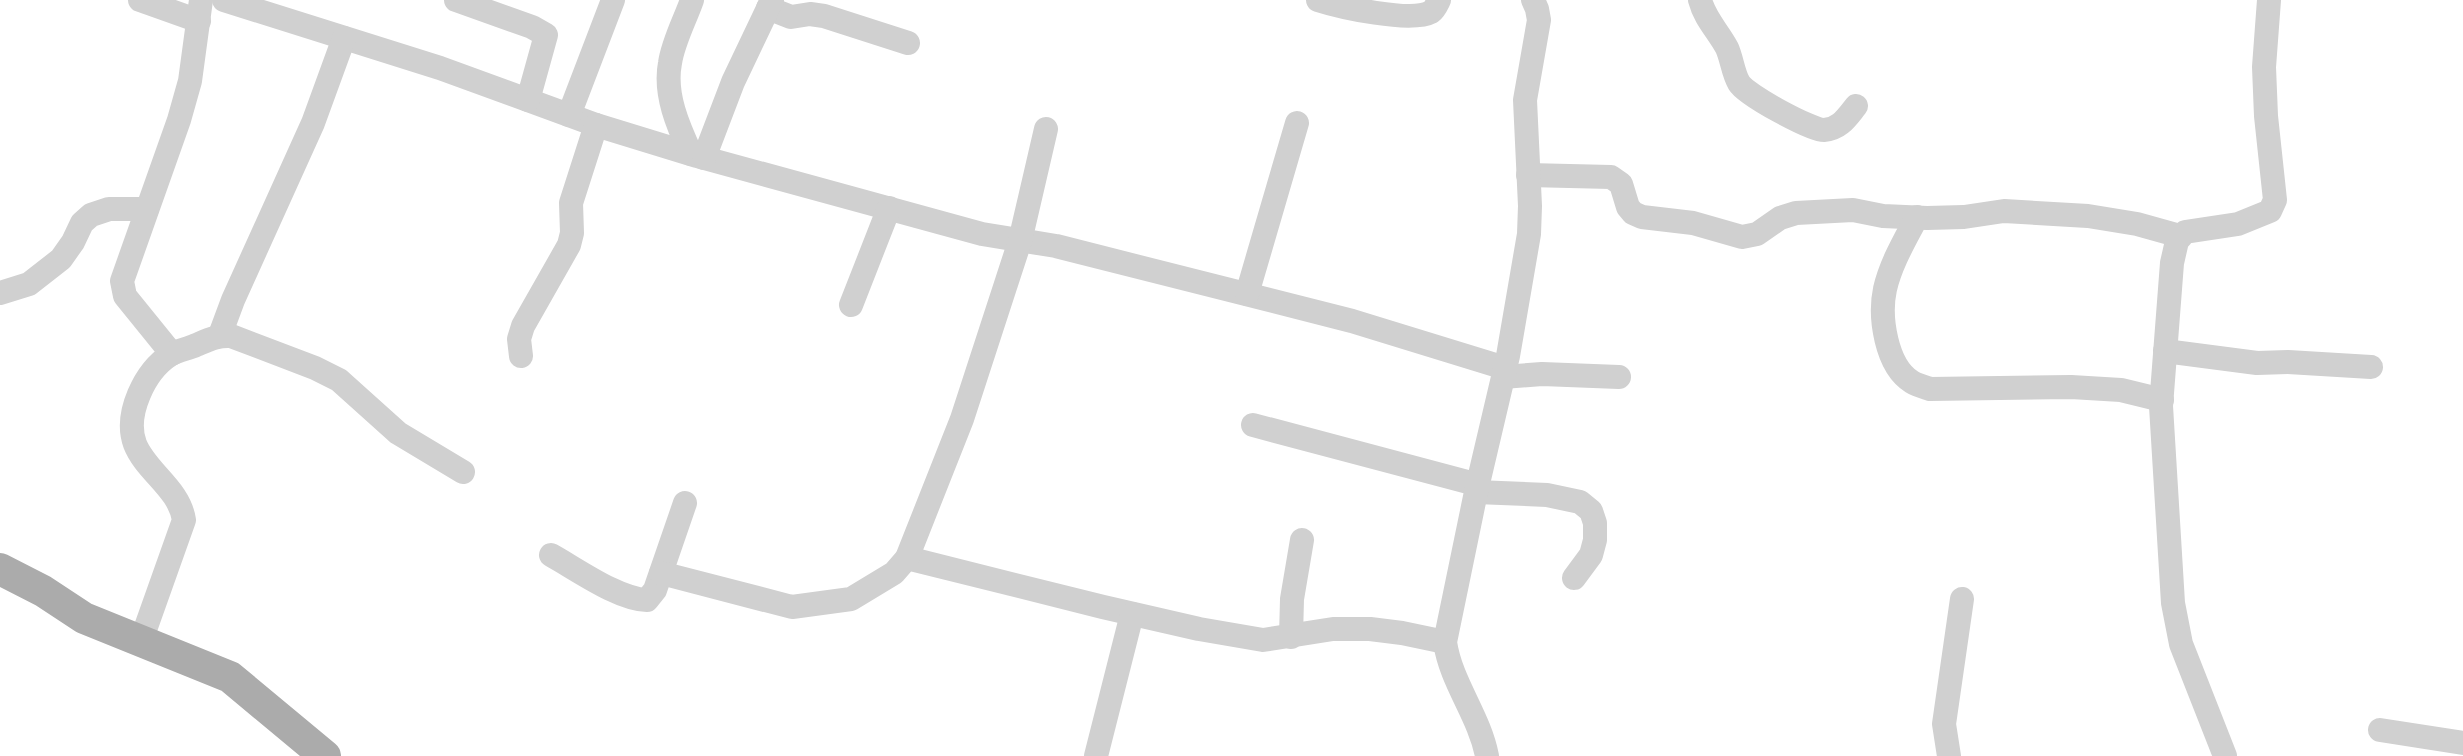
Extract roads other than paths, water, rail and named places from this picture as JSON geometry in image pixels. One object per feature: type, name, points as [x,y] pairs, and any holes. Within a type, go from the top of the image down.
[{"type":"main road","points":[[0,569],[43,591],[84,618],[230,677],[324,756]]},
{"type":"street","points":[[140,0],[200,11],[189,81],[179,120],[122,281],[125,296],[172,354]]},
{"type":"street","points":[[224,0],[440,68],[596,125],[698,156],[982,234],[1056,246],[1352,321],[1504,372],[1618,377]]},
{"type":"street","points":[[456,0],[532,27],[546,35],[528,100]]},
{"type":"street","points":[[569,115],[613,0]]},
{"type":"street","points":[[692,0],[670,61],[668,81],[673,110],[698,156]]},
{"type":"street","points":[[1318,0],[1358,10],[1416,16],[1430,12],[1439,0]]},
{"type":"street","points":[[1487,756],[1477,724],[1454,678],[1447,658],[1445,642],[1504,372],[1528,234],[1530,206],[1528,124],[1525,100],[1539,20],[1533,0]]},
{"type":"street","points":[[1700,0],[1705,16],[1727,49],[1739,83],[1749,94],[1813,127],[1825,130],[1842,124],[1856,106]]},
{"type":"street","points":[[2225,756],[2181,644],[2173,603],[2162,400],[2172,263],[2180,236],[2185,232],[2238,224],[2270,211],[2275,200],[2265,86],[2269,0]]},
{"type":"street","points":[[698,156],[770,4],[791,17],[810,14],[824,16],[908,43]]},
{"type":"street","points":[[220,335],[233,300],[313,123],[344,38]]},
{"type":"street","points":[[1246,294],[1297,123]]},
{"type":"street","points":[[521,356],[519,339],[523,326],[568,246],[572,234],[571,202],[596,125]]},
{"type":"street","points":[[661,573],[792,607],[851,599],[894,573],[907,558],[962,419],[1020,241],[1046,129]]},
{"type":"street","points":[[1528,175],[1611,177],[1621,184],[1628,207],[1633,213],[1642,217],[1693,223],[1742,237],[1757,234],[1780,218],[1796,213],[1853,210],[1883,216],[1917,217],[1964,217],[2004,212],[2088,216],[2137,224],[2180,236]]},
{"type":"street","points":[[851,305],[889,208]]},
{"type":"street","points":[[0,292],[29,284],[61,259],[82,223],[91,215],[109,209],[147,210]]},
{"type":"street","points":[[1917,217],[1894,261],[1885,291],[1884,338],[1898,369],[1912,382],[1930,389],[2071,387],[2121,390],[2162,400]]},
{"type":"street","points":[[141,641],[184,520],[182,509],[173,494],[141,458],[132,435],[132,425],[139,396],[146,382],[160,363],[172,354],[220,335],[231,336],[315,368],[339,380],[398,433],[463,472]]},
{"type":"street","points":[[2165,351],[2257,363],[2288,362],[2371,367]]},
{"type":"street","points":[[1253,425],[1477,488],[1547,495],[1580,502],[1591,511],[1595,523],[1595,540],[1591,555],[1574,578]]},
{"type":"street","points":[[551,555],[636,600],[647,600],[655,590],[685,503]]},
{"type":"street","points":[[1291,637],[1292,599],[1302,540]]},
{"type":"street","points":[[907,558],[1132,614],[1263,640],[1333,629],[1370,629],[1445,642]]},
{"type":"street","points":[[1949,756],[1944,724],[1962,599]]},
{"type":"street","points":[[1096,756],[1132,614]]},
{"type":"street","points":[[2380,730],[2463,743]]}]
